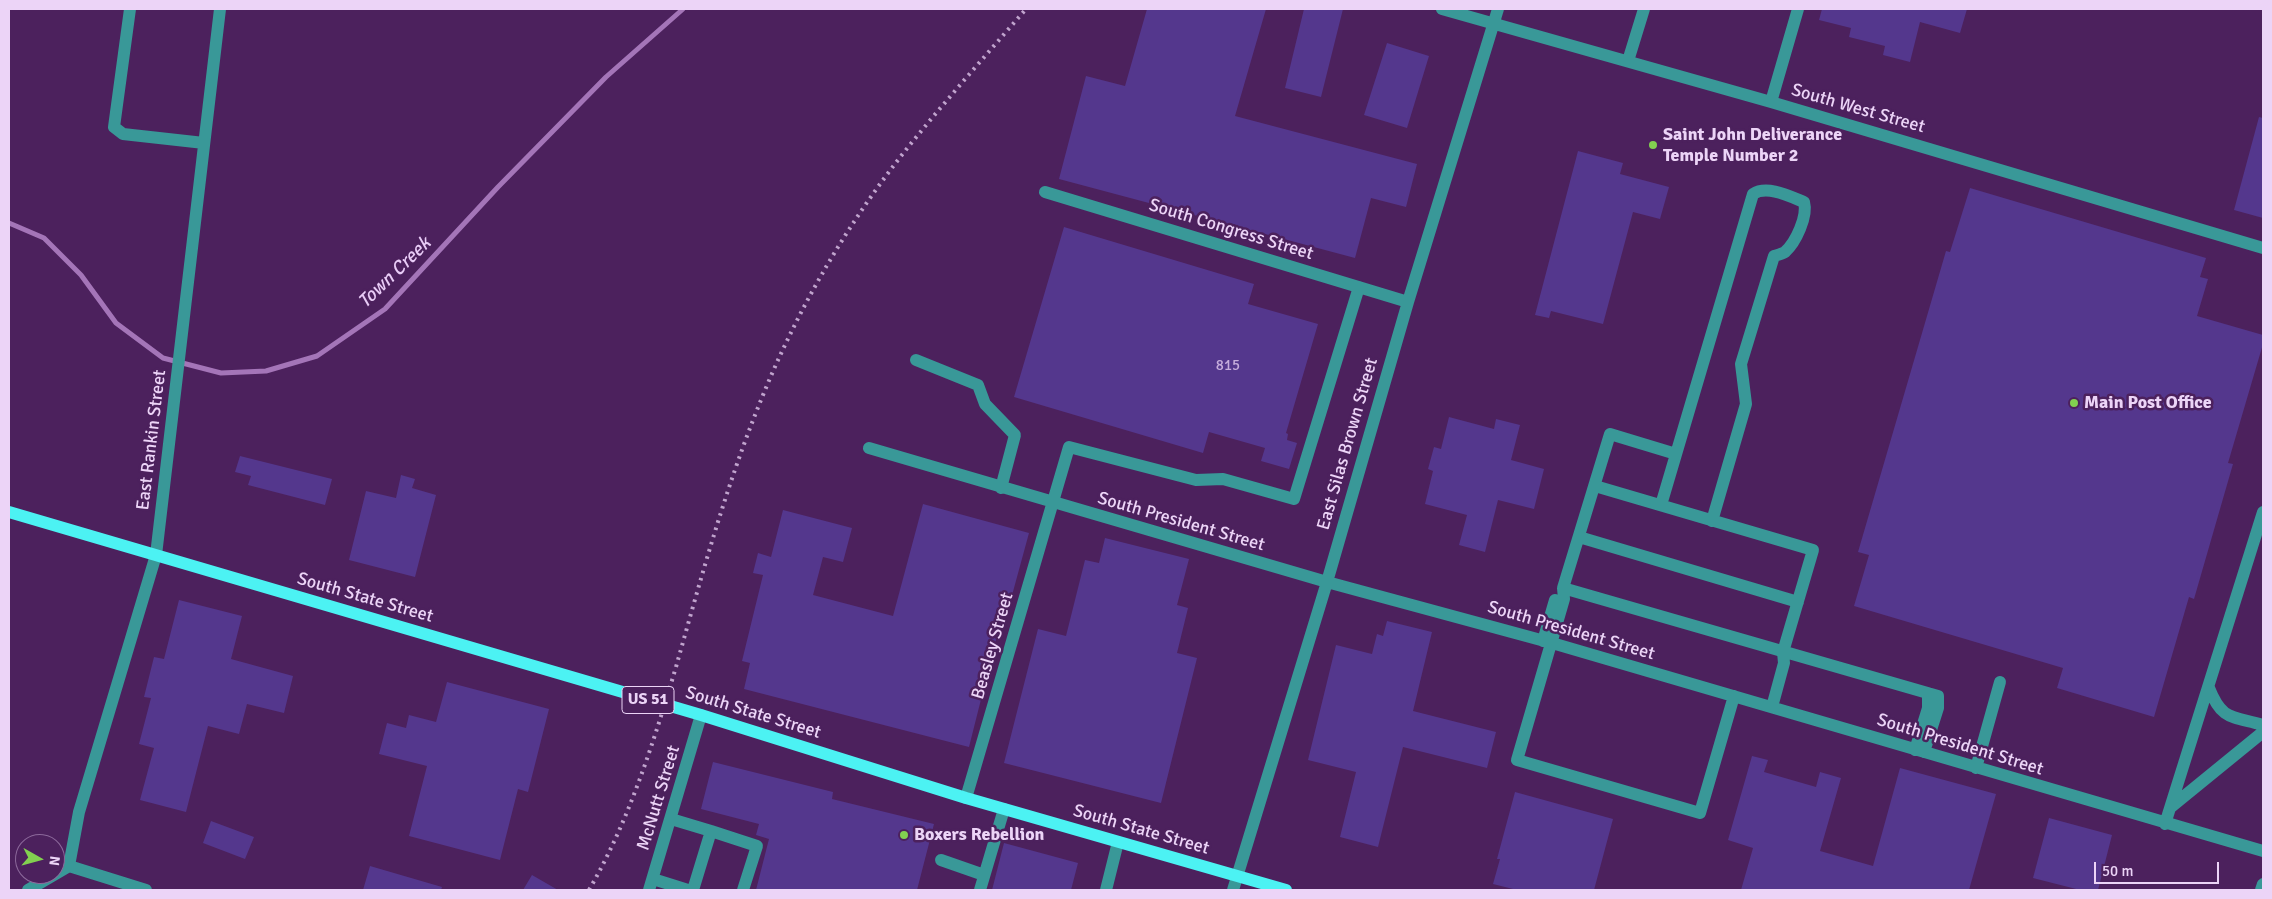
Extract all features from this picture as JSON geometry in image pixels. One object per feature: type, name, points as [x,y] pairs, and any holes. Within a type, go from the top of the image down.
[{"type":"main road","name":"South State Street","points":[[9,512],[701,715],[966,798],[1286,890]]},
{"type":"street","points":[[130,9],[114,127],[124,134],[204,143]]},
{"type":"street","name":"East Rankin Street","points":[[69,866],[79,812],[156,555],[220,9]]},
{"type":"street","name":"South West Street","points":[[1442,9],[1771,102],[2263,248]]},
{"type":"street","name":"East Silas Brown Street","points":[[1233,890],[1327,582],[1408,302],[1498,9]]},
{"type":"street","points":[[1628,61],[1644,9]]},
{"type":"street","points":[[1771,102],[1798,9]]},
{"type":"street","points":[[1661,505],[1753,194],[1764,190],[1804,202],[1806,210],[1801,227],[1784,252],[1774,256],[1741,364],[1746,404],[1712,520]]},
{"type":"street","name":"South Congress Street","points":[[1045,192],[1408,302]]},
{"type":"street","name":"Beasley Street","points":[[966,798],[1069,447],[1196,480],[1223,480],[1294,499],[1360,287]]},
{"type":"street","points":[[916,360],[978,385],[985,404],[1015,435],[1001,488]]},
{"type":"street","points":[[1676,454],[1610,434],[1563,588],[1564,599],[1548,642],[1517,760],[1700,814],[1734,696]]},
{"type":"street","name":"South President Street","points":[[869,448],[1053,504],[1327,582],[1548,642],[2165,824],[2263,851]]},
{"type":"street","points":[[1594,486],[1813,550],[1783,652],[1784,664],[1767,706]]},
{"type":"street","points":[[2165,824],[2263,512]]},
{"type":"street","points":[[1579,537],[1798,602]]},
{"type":"street","points":[[1563,588],[1933,695],[1938,708],[1920,751]]},
{"type":"street","points":[[1976,768],[2000,682]]},
{"type":"street","points":[[2209,688],[2216,706],[2224,714],[2263,726]]},
{"type":"street","name":"McNutt Street","points":[[651,885],[701,715]]},
{"type":"street","points":[[2171,807],[2263,732]]},
{"type":"street","points":[[980,890],[1004,809]]},
{"type":"street","points":[[671,819],[757,846],[743,890]]},
{"type":"street","points":[[693,890],[711,831]]},
{"type":"street","points":[[1108,889],[1118,842]]},
{"type":"street","points":[[940,860],[984,876]]},
{"type":"street","points":[[28,890],[69,866],[146,890]]},
{"type":"street","points":[[2261,890],[2263,884]]},
{"type":"street","points":[[651,885],[688,890]]},
{"type":"building","points":[[1147,9],[1266,9],[1235,116],[1417,164],[1406,207],[1371,198],[1355,258],[1059,179],[1086,76],[1125,86]]},
{"type":"building","points":[[1304,9],[1343,9],[1321,97],[1285,88]]},
{"type":"building","points":[[1822,9],[1967,9],[1960,33],[1920,22],[1910,62],[1883,55],[1885,46],[1849,37],[1851,28],[1819,20]]},
{"type":"building","points":[[1387,43],[1429,56],[1407,128],[1364,115]]},
{"type":"building","points":[[2259,117],[2263,118],[2263,218],[2234,210]]},
{"type":"building","points":[[1578,151],[1623,163],[1620,174],[1669,187],[1660,219],[1633,212],[1603,324],[1551,311],[1549,318],[1535,315]]},
{"type":"building","name":"Main Post Office","points":[[1970,188],[2206,258],[2200,277],[2208,279],[2197,316],[2263,335],[2263,344],[2228,463],[2233,464],[2194,599],[2189,597],[2154,717],[2057,688],[2063,668],[1854,606],[1869,555],[1858,552],[1946,251],[1950,252]]},
{"type":"building","points":[[1064,227],[1254,284],[1248,304],[1318,324],[1286,433],[1288,434],[1287,440],[1297,443],[1289,469],[1261,461],[1265,448],[1209,432],[1203,453],[1014,397]]},
{"type":"building","points":[[1449,417],[1494,429],[1496,419],[1520,425],[1511,460],[1544,469],[1534,509],[1498,500],[1485,552],[1459,545],[1467,515],[1425,504],[1433,471],[1428,469],[1434,447],[1441,449]]},
{"type":"building","points":[[240,456],[332,479],[325,505],[248,485],[251,476],[235,472]]},
{"type":"building","points":[[401,475],[415,479],[412,488],[436,495],[415,577],[349,560],[366,491],[396,498]]},
{"type":"building","points":[[923,504],[1029,533],[1005,621],[1001,620],[969,747],[744,689],[750,663],[742,661],[763,575],[753,573],[758,553],[771,557],[783,510],[852,528],[843,562],[823,557],[813,595],[893,616]]},
{"type":"building","points":[[1105,538],[1189,559],[1177,605],[1188,608],[1177,653],[1197,658],[1161,803],[1004,763],[1038,629],[1066,636],[1085,560],[1099,563]]},
{"type":"building","points":[[179,600],[242,616],[231,659],[293,676],[284,713],[247,704],[239,734],[208,726],[186,812],[140,800],[154,748],[139,744],[151,698],[144,697],[154,657],[164,659]]},
{"type":"building","points":[[1387,621],[1432,632],[1413,711],[1496,732],[1487,768],[1403,747],[1378,847],[1340,837],[1356,772],[1308,760],[1336,645],[1372,654],[1377,634],[1383,636]]},
{"type":"building","points":[[447,682],[549,709],[528,792],[518,789],[500,860],[409,836],[427,766],[379,754],[387,723],[406,728],[409,715],[436,722]]},
{"type":"building","points":[[1752,756],[1768,760],[1764,772],[1816,787],[1820,772],[1841,778],[1820,851],[1873,866],[1900,768],[1996,794],[1969,890],[1741,890],[1753,848],[1728,840]]},
{"type":"building","points":[[713,762],[833,792],[832,799],[934,824],[917,890],[756,890],[769,839],[756,835],[759,824],[701,809]]},
{"type":"building","points":[[1515,792],[1613,819],[1594,890],[1517,890],[1493,884],[1500,859],[1497,859]]},
{"type":"building","points":[[2049,818],[2112,835],[2098,890],[2080,890],[2033,878]]},
{"type":"building","points":[[211,821],[254,837],[245,859],[203,843]]},
{"type":"building","points":[[1004,843],[1078,863],[1071,890],[992,890]]},
{"type":"building","points":[[370,866],[442,887],[441,890],[363,890]]},
{"type":"building","points":[[532,875],[558,890],[523,890]]},
{"type":"waterway","name":"Town Creek","points":[[9,223],[44,238],[81,275],[116,323],[163,358],[221,373],[266,371],[317,356],[385,309],[498,187],[606,77],[683,9]]},
{"type":"railway","points":[[589,890],[616,837],[639,782],[667,696],[736,465],[775,366],[791,333],[826,268],[865,205],[909,146],[1026,9]]},
{"type":"place","name":"Saint John Deliverance Temple Number 2","points":[[1653,145]]},
{"type":"place","name":"Main Post Office","points":[[2074,403]]},
{"type":"place","name":"Boxers Rebellion","points":[[904,835]]}]
